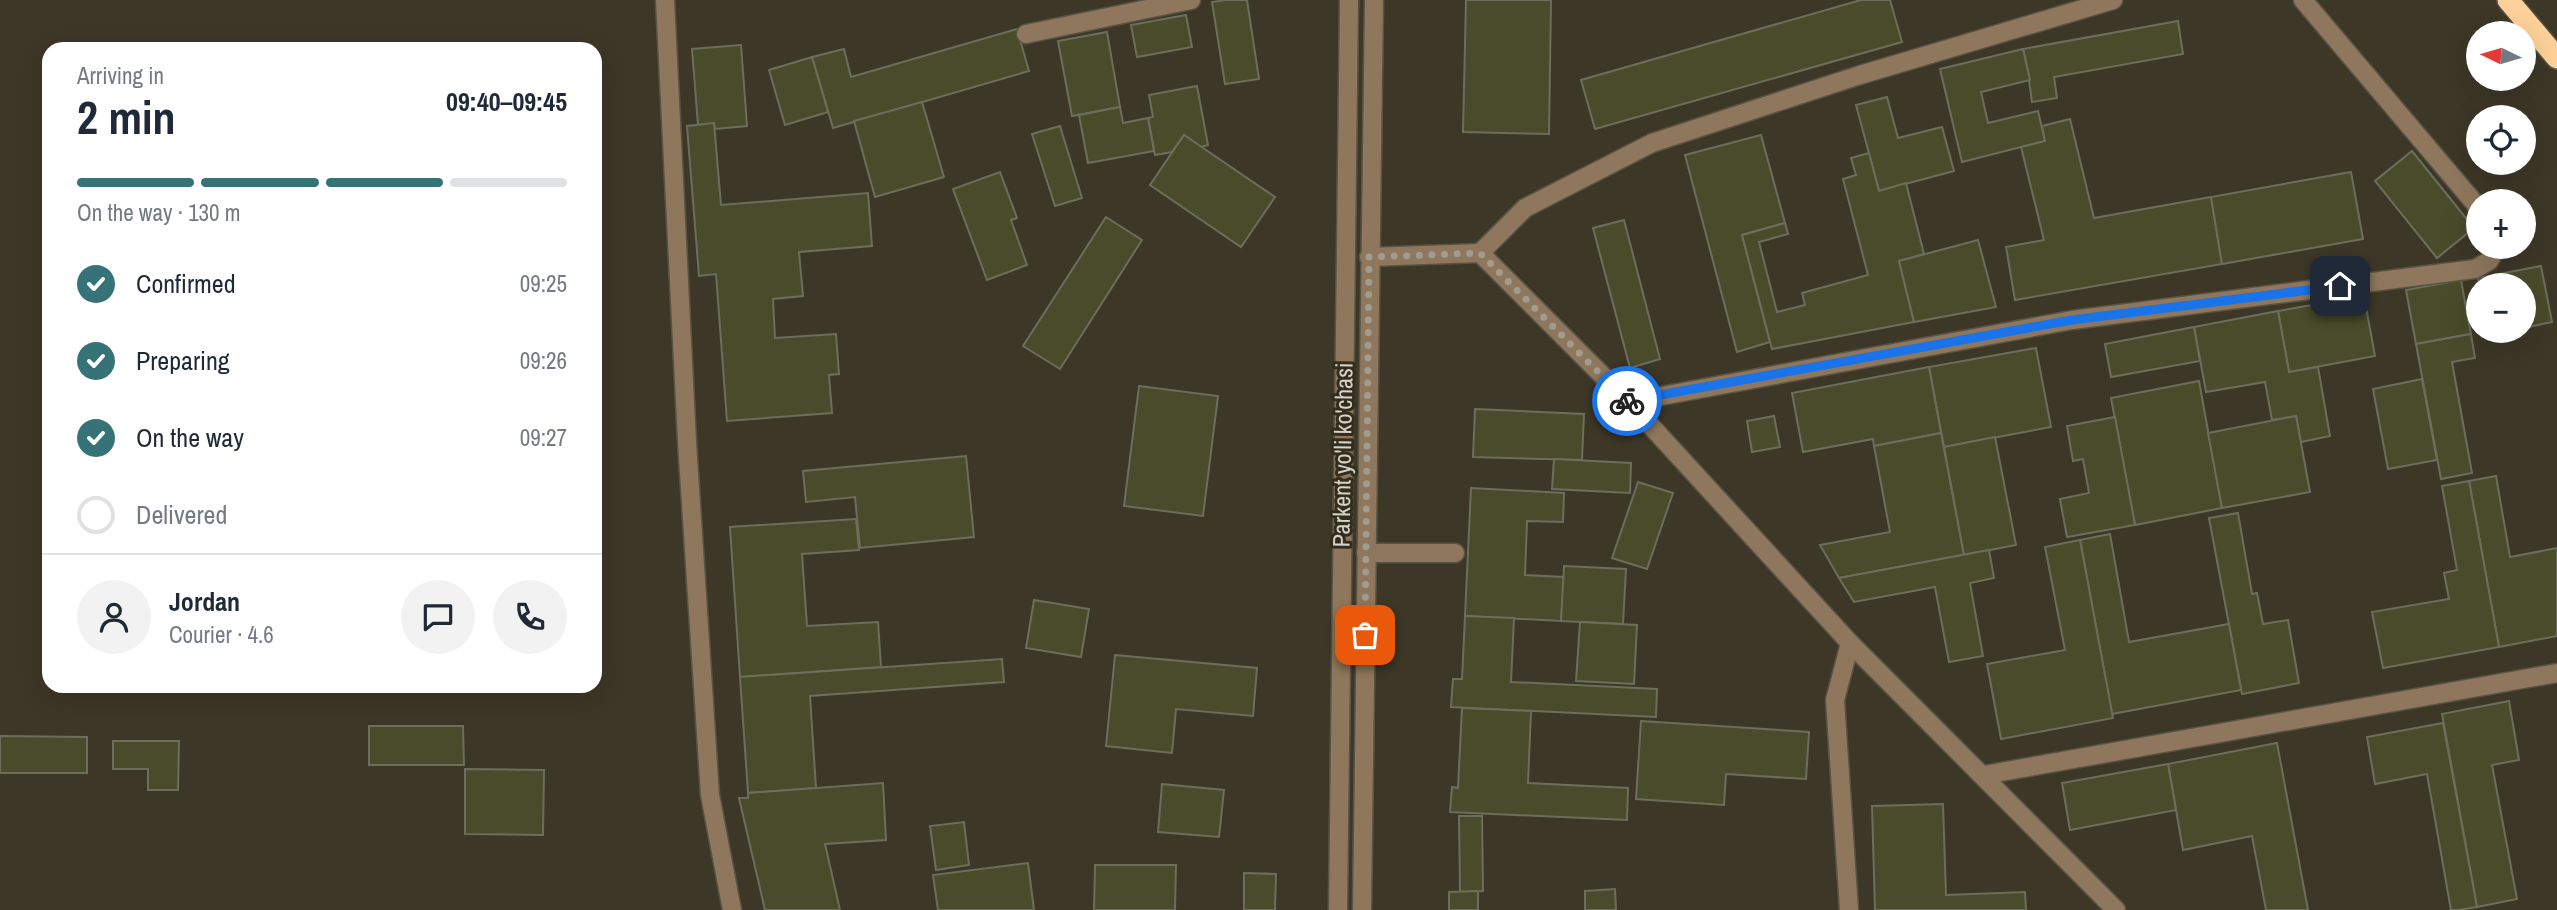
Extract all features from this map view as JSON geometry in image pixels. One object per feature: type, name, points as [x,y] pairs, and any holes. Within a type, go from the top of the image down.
[{"type":"highway","points":[[2508,0],[2557,58]]},
{"type":"street","points":[[665,0],[687,442],[710,795],[732,910]]},
{"type":"street","points":[[1026,34],[1191,0]]},
{"type":"street","name":"Parkent yo'li ko'chasi","points":[[1338,910],[1349,0]]},
{"type":"street","name":"Parkent yo'li ko'chasi","points":[[1362,910],[1374,0]]},
{"type":"street","points":[[1369,257],[1480,253],[1525,208],[1652,143],[1860,75],[2113,0]]},
{"type":"street","points":[[2303,0],[2466,193]]},
{"type":"street","points":[[1480,253],[1629,402],[1850,643],[2116,910]]},
{"type":"street","points":[[1629,402],[2072,320],[2474,269],[2490,259]]},
{"type":"street","points":[[1366,553],[1455,553]]},
{"type":"street","points":[[1849,910],[1835,700],[1850,643]]},
{"type":"street","points":[[1984,775],[2557,673]]},
{"type":"building","points":[[1247,0],[1259,79],[1225,84],[1212,2]]},
{"type":"building","points":[[1466,0],[1551,0],[1549,134],[1463,132]]},
{"type":"building","points":[[1861,0],[1890,0],[1902,42],[1595,129],[1581,80]]},
{"type":"building","points":[[1186,15],[1192,47],[1137,57],[1131,25]]},
{"type":"building","points":[[2178,21],[2183,54],[2054,77],[2057,98],[2032,102],[2023,49]]},
{"type":"building","points":[[1017,29],[1029,71],[833,128],[812,57],[844,49],[851,77]]},
{"type":"building","points":[[1107,32],[1120,107],[1072,116],[1058,41]]},
{"type":"building","points":[[741,45],[747,126],[715,129],[714,123],[698,125],[692,49]]},
{"type":"building","points":[[2023,49],[2030,80],[1981,92],[1988,123],[2038,111],[2045,141],[1962,162],[1940,69]]},
{"type":"building","points":[[812,57],[828,112],[785,125],[769,70]]},
{"type":"building","points":[[1197,86],[1208,145],[1201,147],[1184,135],[1172,152],[1155,155],[1148,118],[1153,117],[1149,95]]},
{"type":"building","points":[[1887,97],[1898,138],[1942,127],[1954,171],[1879,191],[1856,105]]},
{"type":"building","points":[[922,102],[944,177],[875,197],[854,121]]},
{"type":"building","points":[[1120,107],[1123,123],[1148,118],[1154,151],[1088,163],[1079,115]]},
{"type":"building","points":[[2070,119],[2094,218],[2211,197],[2222,264],[2015,300],[2006,247],[2044,240],[2021,147],[2045,141],[2042,126]]},
{"type":"building","points":[[714,123],[721,205],[868,193],[872,246],[799,252],[803,296],[773,299],[775,338],[836,334],[839,374],[829,375],[832,413],[727,421],[716,274],[699,276],[687,126]]},
{"type":"building","points":[[1060,126],[1082,198],[1055,206],[1032,134]]},
{"type":"building","points":[[1184,135],[1275,197],[1241,247],[1150,185]]},
{"type":"building","points":[[1761,135],[1785,223],[1742,235],[1770,342],[1737,352],[1685,155]]},
{"type":"building","points":[[2412,151],[2466,218],[2466,234],[2437,258],[2375,181]]},
{"type":"building","points":[[1869,153],[1879,191],[1906,183],[1924,254],[1899,261],[1914,322],[1772,349],[1742,235],[1785,223],[1788,234],[1759,242],[1777,312],[1805,305],[1802,293],[1868,275],[1843,179],[1856,175],[1851,158]]},
{"type":"building","points":[[1000,172],[1017,218],[1011,220],[1027,265],[987,280],[953,189]]},
{"type":"building","points":[[2351,172],[2363,239],[2222,264],[2211,197]]},
{"type":"building","points":[[1106,217],[1142,240],[1060,369],[1023,346]]},
{"type":"building","points":[[1624,220],[1660,359],[1630,368],[1593,228]]},
{"type":"building","points":[[1978,240],[1996,307],[1914,322],[1899,261]]},
{"type":"building","points":[[2541,266],[2552,322],[2536,325],[2536,273],[2504,273]]},
{"type":"building","points":[[2461,280],[2466,307],[2466,335],[2416,344],[2406,290]]},
{"type":"building","points":[[2364,296],[2375,356],[2289,372],[2278,311]]},
{"type":"building","points":[[2278,311],[2289,372],[2318,367],[2330,436],[2301,442],[2296,416],[2272,420],[2265,382],[2206,392],[2194,327]]},
{"type":"building","points":[[2194,327],[2200,361],[2111,377],[2105,344]]},
{"type":"building","points":[[2466,335],[2466,343],[2472,343],[2475,358],[2452,362],[2472,473],[2441,479],[2416,344]]},
{"type":"building","points":[[2036,348],[2051,427],[1944,447],[1929,367]]},
{"type":"building","points":[[1929,367],[1941,433],[1874,446],[1873,439],[1803,452],[1792,393]]},
{"type":"building","points":[[2422,379],[2437,460],[2388,469],[2373,389]]},
{"type":"building","points":[[2199,381],[2222,508],[2135,525],[2111,398]]},
{"type":"building","points":[[1139,386],[1218,396],[1203,516],[1124,506]]},
{"type":"building","points":[[1475,409],[1584,414],[1582,460],[1473,457]]},
{"type":"building","points":[[1774,416],[1780,447],[1752,452],[1747,421]]},
{"type":"building","points":[[2296,416],[2310,492],[2222,508],[2208,433]]},
{"type":"building","points":[[2115,417],[2135,525],[2067,537],[2060,499],[2089,493],[2083,459],[2073,461],[2067,426]]},
{"type":"building","points":[[1941,433],[1964,555],[1839,578],[1820,545],[1890,532],[1874,446]]},
{"type":"building","points":[[1995,437],[2016,545],[1964,555],[1944,447]]},
{"type":"building","points":[[966,456],[974,537],[860,548],[855,497],[806,502],[803,471]]},
{"type":"building","points":[[1554,459],[1631,463],[1630,493],[1552,489]]},
{"type":"building","points":[[2496,476],[2510,557],[2557,548],[2557,636],[2499,647],[2469,481]]},
{"type":"building","points":[[2469,481],[2499,647],[2383,668],[2372,612],[2449,599],[2444,573],[2457,570],[2442,486]]},
{"type":"building","points":[[1638,482],[1673,493],[1647,569],[1612,558]]},
{"type":"building","points":[[1471,488],[1564,493],[1563,522],[1527,521],[1525,575],[1564,577],[1561,621],[1465,616]]},
{"type":"building","points":[[2238,513],[2252,594],[2257,593],[2263,624],[2288,620],[2299,683],[2242,694],[2209,518]]},
{"type":"building","points":[[856,519],[859,550],[802,554],[807,626],[878,622],[881,667],[740,677],[730,527]]},
{"type":"building","points":[[2110,534],[2129,642],[2229,624],[2241,690],[2112,714],[2080,540]]},
{"type":"building","points":[[2080,540],[2113,718],[2001,739],[1987,664],[2065,650],[2045,547]]},
{"type":"building","points":[[1989,550],[1994,578],[1970,583],[1983,656],[1949,662],[1935,587],[1854,602],[1839,578]]},
{"type":"building","points":[[1564,566],[1626,569],[1623,624],[1561,621]]},
{"type":"building","points":[[1034,600],[1089,609],[1081,657],[1026,648]]},
{"type":"building","points":[[1465,616],[1514,618],[1511,682],[1657,689],[1656,717],[1451,707],[1453,679],[1462,679]]},
{"type":"building","points":[[1580,622],[1637,625],[1634,684],[1576,681]]},
{"type":"building","points":[[1115,655],[1257,668],[1253,716],[1176,709],[1172,753],[1106,746]]},
{"type":"building","points":[[1002,659],[1004,682],[810,696],[816,788],[748,793],[740,677]]},
{"type":"building","points":[[2509,701],[2519,760],[2492,765],[2517,899],[2477,907],[2442,714]]},
{"type":"building","points":[[1462,708],[1531,711],[1528,783],[1628,788],[1627,820],[1450,812],[1452,787],[1458,788]]},
{"type":"building","points":[[1641,721],[1809,732],[1806,779],[1726,774],[1724,805],[1636,799]]},
{"type":"building","points":[[2443,723],[2477,907],[2459,910],[2451,910],[2427,774],[2375,784],[2367,737]]},
{"type":"building","points":[[369,726],[463,726],[464,765],[369,765]]},
{"type":"building","points":[[0,736],[87,737],[87,773],[0,773]]},
{"type":"building","points":[[113,741],[179,741],[178,790],[148,790],[148,769],[113,769]]},
{"type":"building","points":[[2277,743],[2308,910],[2266,910],[2252,836],[2183,850],[2168,764]]},
{"type":"building","points":[[2168,764],[2176,810],[2070,830],[2062,783]]},
{"type":"building","points":[[465,769],[544,770],[543,835],[465,834]]},
{"type":"building","points":[[883,783],[886,840],[825,844],[840,910],[765,910],[739,798],[748,798],[748,793]]},
{"type":"building","points":[[1162,784],[1224,790],[1219,837],[1158,832]]},
{"type":"building","points":[[1943,804],[1946,895],[2025,892],[2026,910],[1875,910],[1872,806]]},
{"type":"building","points":[[1459,816],[1482,816],[1483,891],[1460,892]]},
{"type":"building","points":[[964,822],[969,865],[936,870],[930,826]]},
{"type":"building","points":[[1028,863],[1034,910],[938,910],[933,875]]},
{"type":"building","points":[[1095,865],[1176,865],[1175,910],[1094,910]]},
{"type":"building","points":[[1244,873],[1276,874],[1275,910],[1244,910]]},
{"type":"building","points":[[1615,889],[1616,910],[1585,910],[1585,891]]},
{"type":"building","points":[[1478,891],[1478,910],[1449,910],[1449,892]]},
{"type":"way so far","points":[[1365,635],[1369,257],[1480,253],[1627,401]]},
{"type":"route","points":[[1627,401],[2072,320],[2340,286]]}]
